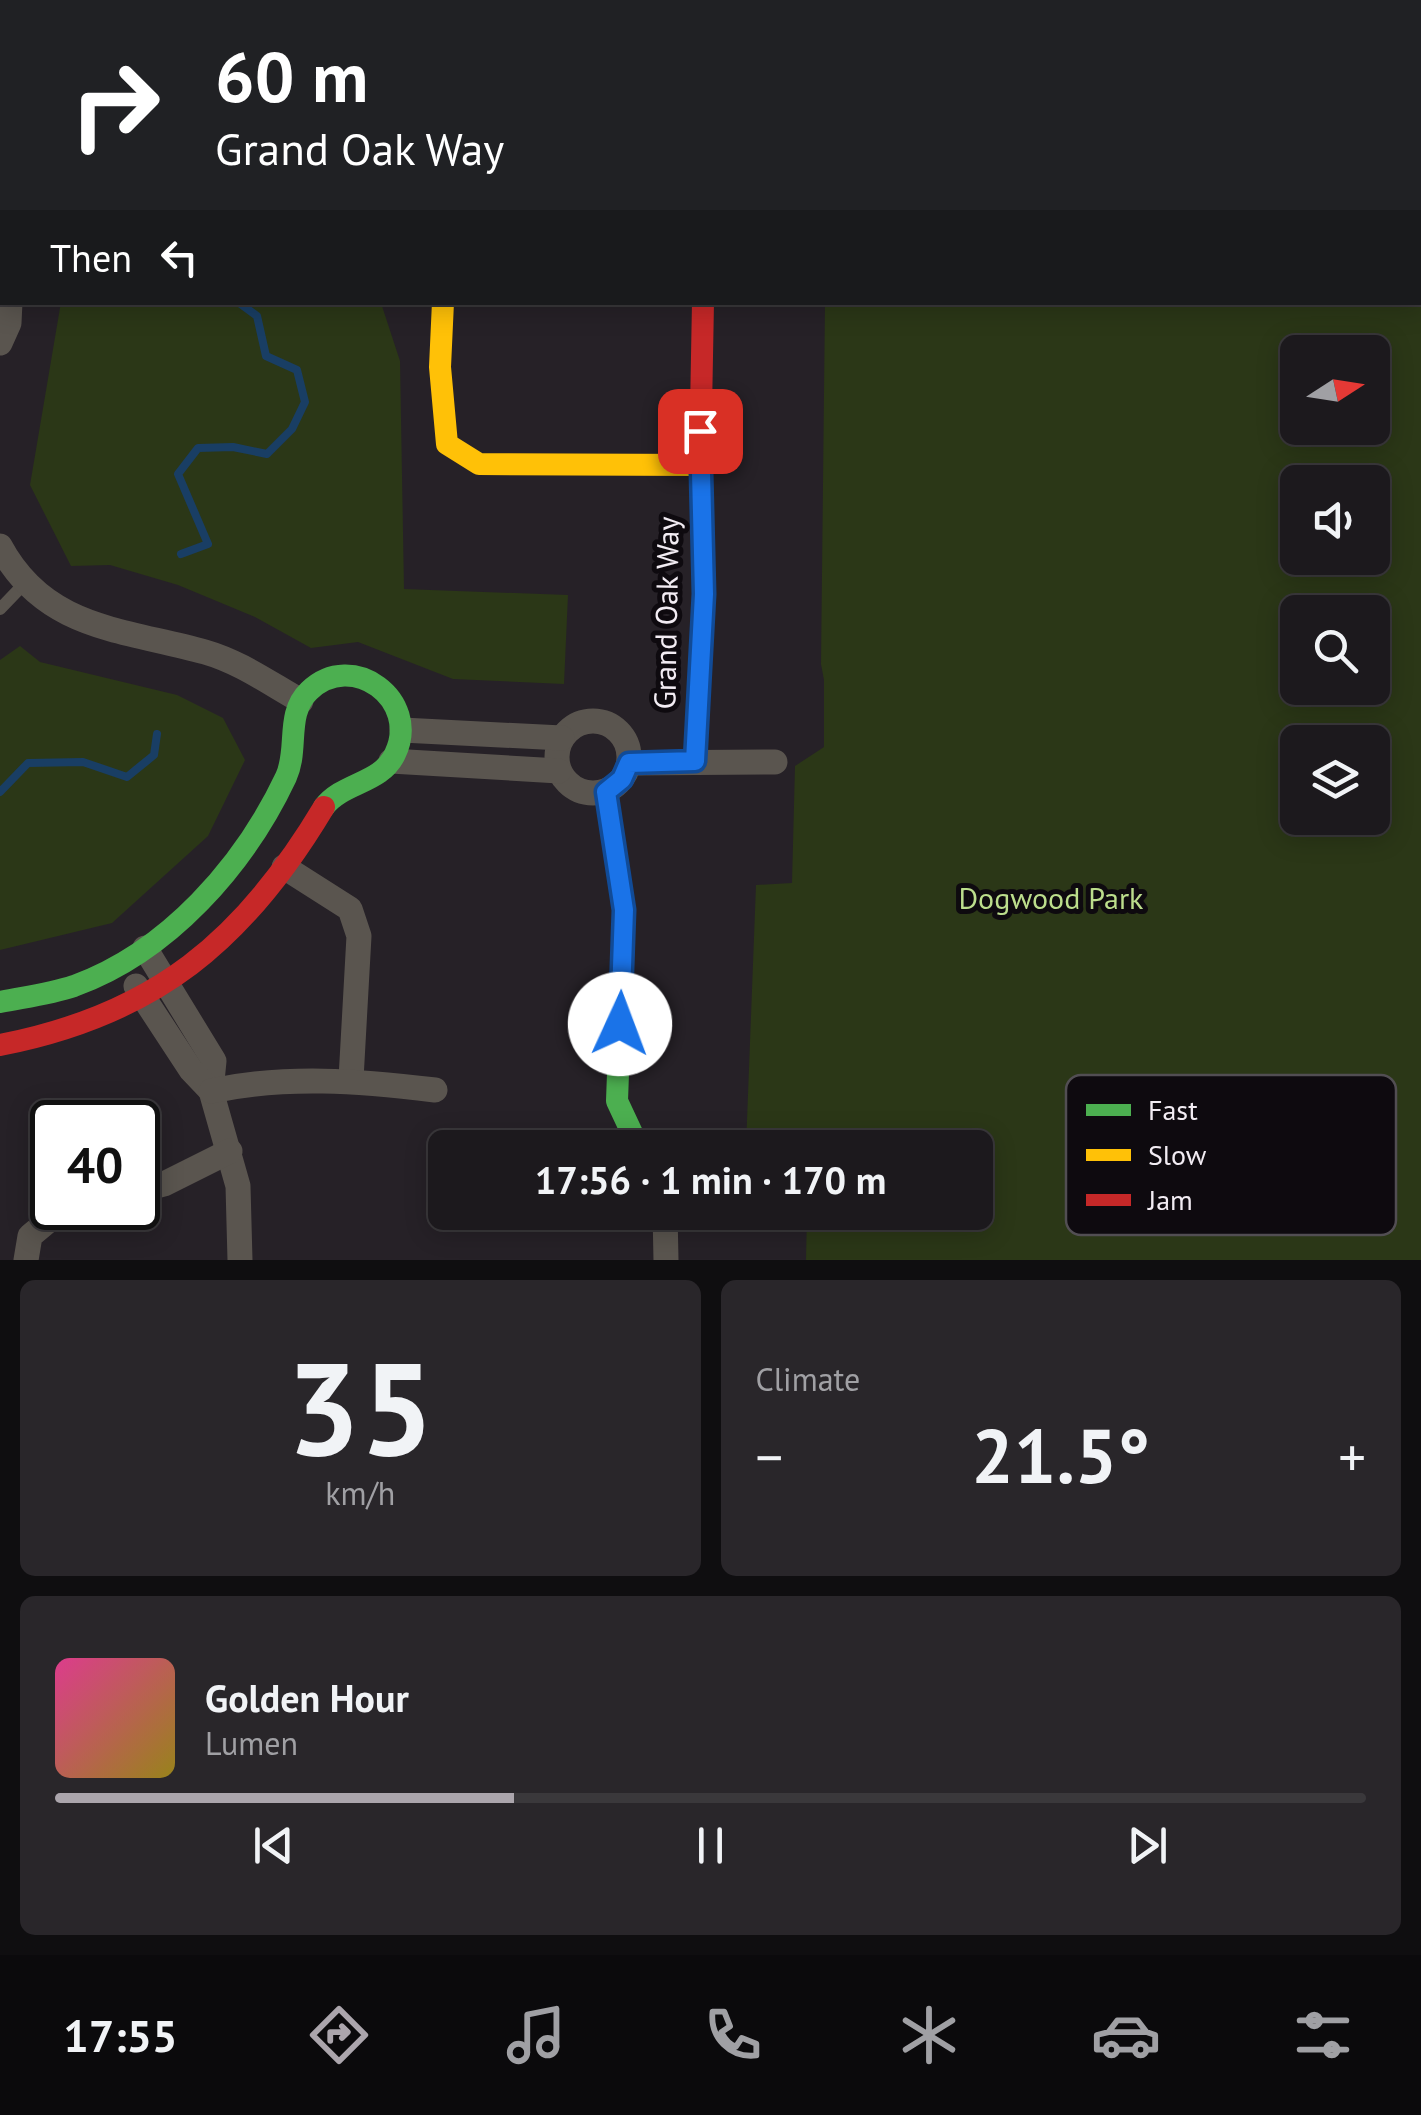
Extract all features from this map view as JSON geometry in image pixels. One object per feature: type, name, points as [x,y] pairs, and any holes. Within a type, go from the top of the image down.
[{"type":"street","points":[[0,343],[9,323],[10,305]]},
{"type":"street","points":[[443,305],[440,367],[447,444],[479,464],[700,465]]},
{"type":"street","name":"Grand Oak Way","points":[[695,761],[704,594],[700,465],[703,305]]},
{"type":"street","points":[[0,546],[24,584],[63,612],[128,636],[206,652],[248,668],[301,701]]},
{"type":"street","points":[[0,1002],[78,984],[134,954],[177,925],[219,884],[288,776],[296,744],[296,714],[313,688],[328,678],[345,675],[362,677],[391,697],[402,730],[391,762],[380,773],[349,784],[328,801],[308,838],[226,936],[168,982],[141,996],[40,1039],[0,1046]]},
{"type":"street","points":[[582,723],[607,724],[620,734],[629,763],[622,779],[606,792],[587,794],[576,790],[559,770],[557,749],[562,738],[582,723]]},
{"type":"street","points":[[402,730],[562,738]]},
{"type":"street","points":[[391,762],[559,770]]},
{"type":"street","points":[[629,763],[775,762]]},
{"type":"street","points":[[606,792],[624,910],[617,1101],[631,1130]]},
{"type":"street","points":[[284,868],[350,909],[359,936],[351,1080]]},
{"type":"street","points":[[134,954],[168,982],[214,1061],[211,1091],[238,1186],[240,1260]]},
{"type":"street","points":[[134,954],[141,996],[191,1070],[211,1091]]},
{"type":"street","points":[[211,1091],[246,1083],[351,1080],[436,1090]]},
{"type":"street","points":[[160,1185],[230,1151]]},
{"type":"street","points":[[26,1260],[30,1236],[37,1230]]},
{"type":"street","points":[[665,1230],[666,1260]]},
{"type":"lane","points":[[0,608],[24,584]]},
{"type":"green space","points":[[60,305],[382,305],[400,361],[404,589],[568,595],[564,684],[453,679],[358,642],[311,648],[255,617],[178,585],[110,565],[71,566],[30,485]]},
{"type":"green space","name":"Dogwood Park","points":[[825,305],[1421,305],[1421,1260],[806,1260],[807,1230],[993,1230],[993,1130],[747,1130],[756,885],[792,883],[795,766],[824,747],[821,664]]},
{"type":"green space","points":[[20,646],[40,662],[177,695],[223,718],[245,760],[208,836],[112,923],[0,950],[0,660]]},
{"type":"waterway","points":[[181,554],[208,544],[178,474],[198,448],[233,447],[267,454],[292,429],[305,402],[297,370],[266,356],[257,316],[242,305]]},
{"type":"waterway","points":[[0,792],[28,763],[83,762],[127,777],[154,755],[157,734]]},
{"type":"traffic: fast","points":[[0,1002],[74,986],[141,952],[171,928],[225,873],[269,810],[290,766],[295,721],[302,700],[326,679],[362,678],[391,699],[399,715],[401,734],[389,764],[341,792],[324,807]]},
{"type":"traffic: fast","points":[[606,792],[624,910],[617,1101],[631,1130]]},
{"type":"traffic: slow","points":[[443,305],[440,367],[447,444],[479,464],[700,465]]},
{"type":"traffic: jam","points":[[695,761],[704,594],[700,465],[703,305]]},
{"type":"traffic: jam","points":[[0,1045],[55,1032],[105,1014],[150,992],[190,965],[261,896],[324,807]]},
{"type":"route","points":[[620,1024],[624,910],[606,792],[622,779],[629,763],[695,761],[704,594],[700,431]]}]
